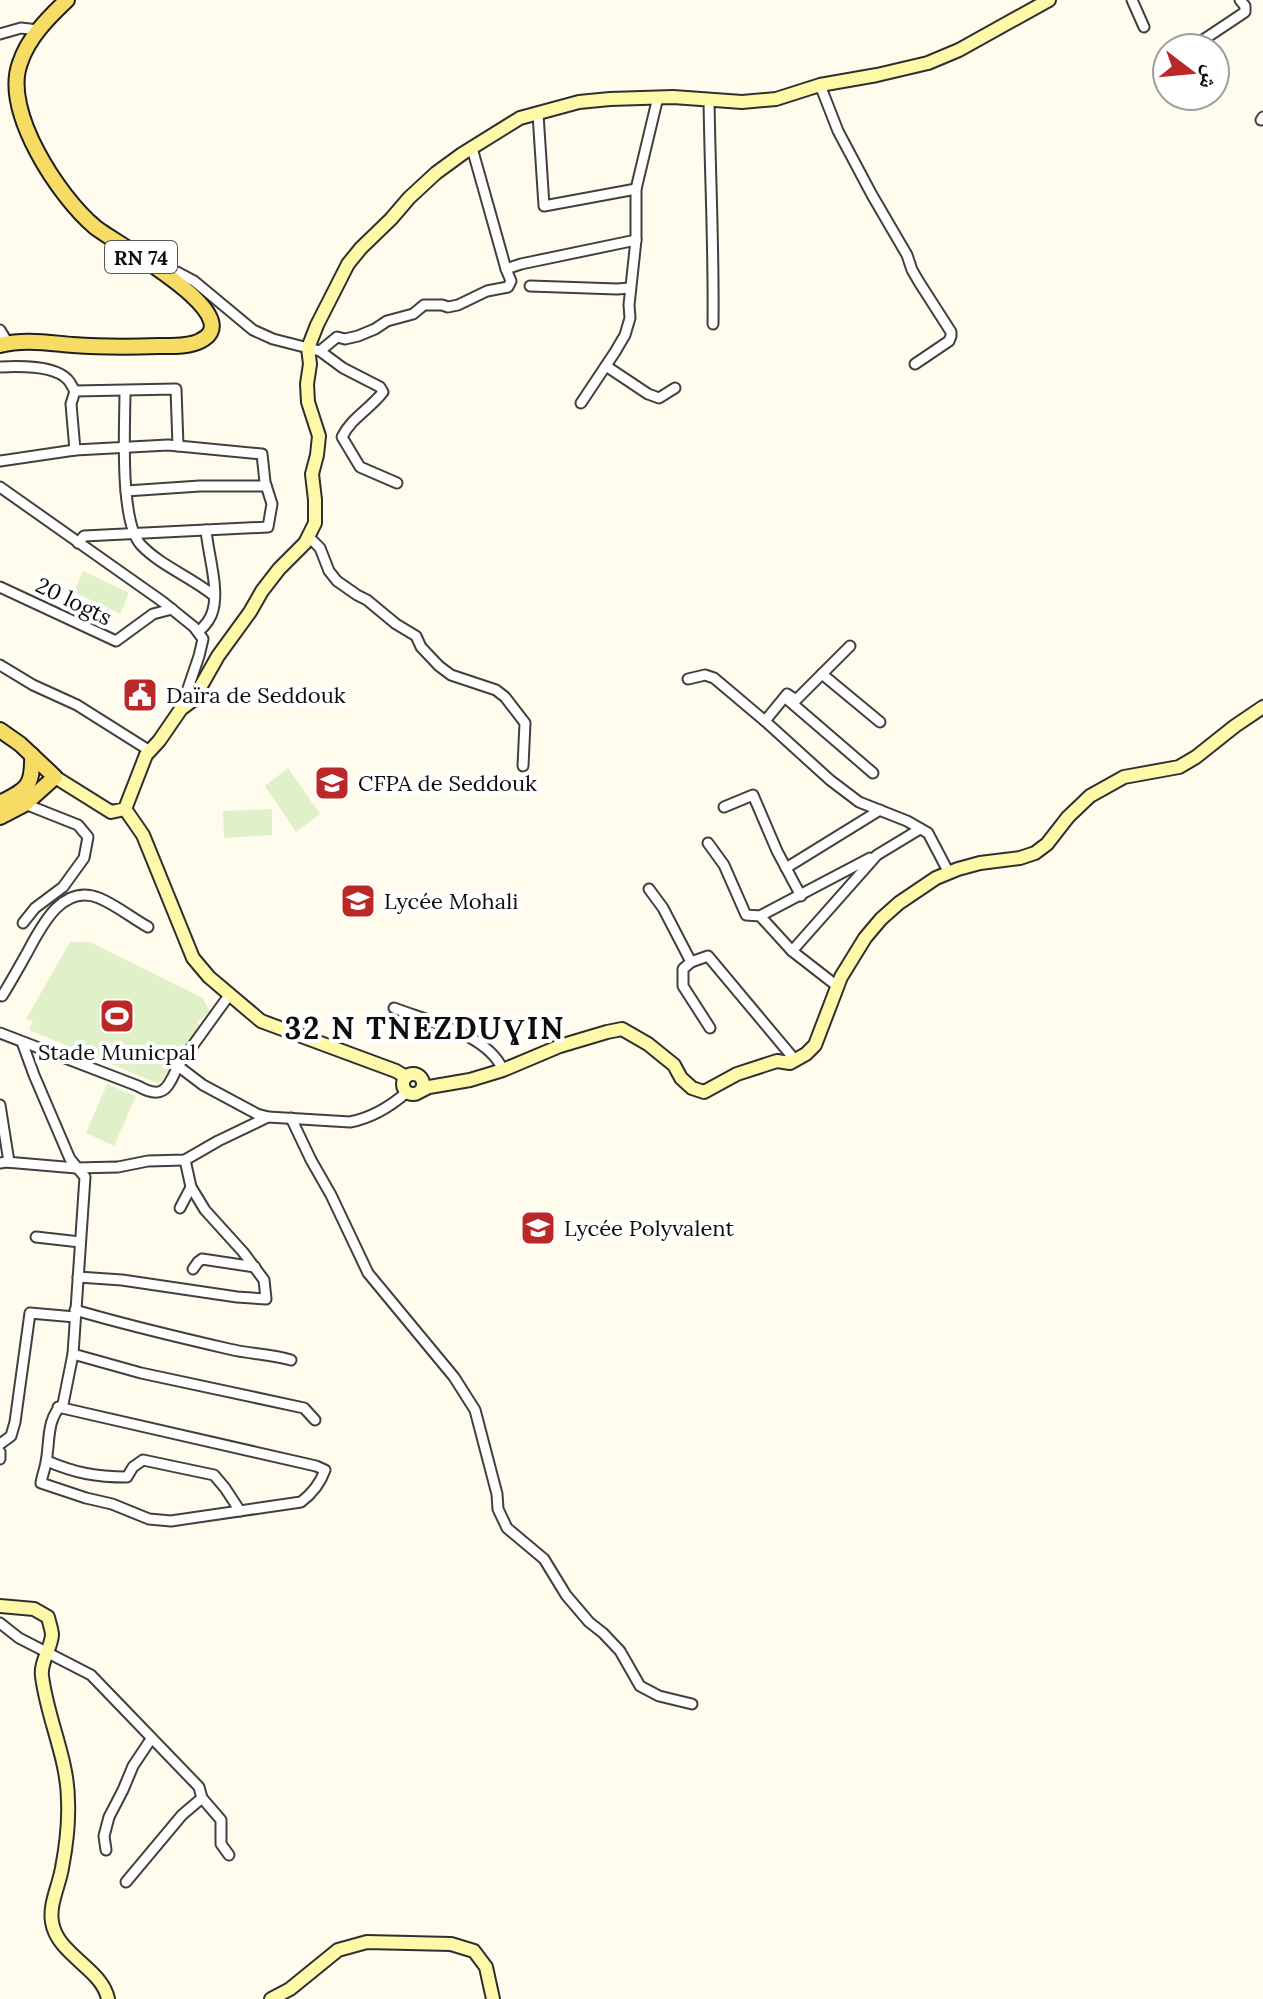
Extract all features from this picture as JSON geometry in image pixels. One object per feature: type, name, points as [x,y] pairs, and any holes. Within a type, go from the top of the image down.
[{"type":"main road","name":"RN 74","points":[[3,340],[73,345],[190,344],[203,339],[212,326],[206,309],[165,273],[94,226],[77,209],[34,145],[18,105],[16,79],[19,64],[38,30],[67,0]]},
{"type":"main road","points":[[0,730],[55,777],[25,804],[0,817]]},
{"type":"main road","points":[[0,803],[20,792],[30,782],[32,755]]},
{"type":"street","points":[[125,809],[146,755],[181,709],[193,700],[218,656],[262,591],[305,543],[315,523],[312,474],[319,436],[308,402],[307,384],[317,325],[348,264],[436,173],[520,118],[579,102],[658,97],[742,102],[776,99],[820,85],[928,63],[959,50],[1049,0]]},
{"type":"street","points":[[1132,0],[1144,27]]},
{"type":"street","points":[[1215,32],[1245,12],[1240,0]]},
{"type":"street","points":[[0,34],[21,28],[38,30]]},
{"type":"street","points":[[820,85],[838,131],[907,255],[912,270],[951,332],[949,341],[915,364]]},
{"type":"street","points":[[581,403],[625,335],[630,318],[636,189],[658,97]]},
{"type":"street","points":[[709,99],[713,324]]},
{"type":"street","points":[[538,114],[544,206],[636,189]]},
{"type":"street","points":[[314,350],[337,337],[358,336],[387,321],[413,314],[424,305],[458,305],[487,291],[508,287],[511,281],[472,148]]},
{"type":"street","points":[[506,269],[636,240]]},
{"type":"street","points":[[165,273],[177,272],[194,281],[253,330],[314,350],[380,387],[383,392],[373,405],[347,426],[342,437],[360,467],[397,483]]},
{"type":"street","points":[[530,286],[630,288]]},
{"type":"street","points":[[0,367],[23,366],[56,371],[68,379],[75,391],[71,404],[75,450]]},
{"type":"street","points":[[606,366],[659,398],[675,388]]},
{"type":"street","points":[[75,391],[176,389],[178,446]]},
{"type":"street","points":[[125,391],[126,491],[133,532],[139,543],[158,559],[213,595]]},
{"type":"street","points":[[0,461],[75,450],[178,446],[262,454],[272,504],[268,527],[84,536],[78,543]]},
{"type":"street","points":[[126,491],[266,486]]},
{"type":"street","points":[[0,487],[194,627],[203,639],[181,709]]},
{"type":"street","points":[[198,632],[207,624],[213,610],[206,530]]},
{"type":"street","points":[[308,536],[320,548],[329,571],[337,581],[416,636],[421,647],[439,666],[451,675],[496,690],[505,697],[525,723],[523,766]]},
{"type":"street","name":"20 logts","points":[[0,587],[116,641],[153,614],[172,609]]},
{"type":"street","points":[[765,721],[787,694],[796,700],[850,646]]},
{"type":"street","points":[[0,665],[33,685],[77,705],[150,751]]},
{"type":"street","points":[[822,674],[880,722]]},
{"type":"street","points":[[688,679],[705,675],[714,678],[859,802],[928,833],[949,873]]},
{"type":"street","points":[[785,697],[873,773]]},
{"type":"street","points":[[178,1066],[243,1108],[268,1117],[343,1123],[357,1121],[421,1087],[470,1080],[560,1046],[622,1029],[648,1044],[674,1065],[681,1078],[692,1088],[704,1092],[737,1074],[777,1061],[790,1063],[806,1054],[815,1045],[837,986],[853,956],[881,919],[899,903],[936,878],[949,873],[980,863],[1035,853],[1090,796],[1124,777],[1179,767],[1263,707]]},
{"type":"street","points":[[55,777],[111,812],[125,809]]},
{"type":"street","points":[[724,807],[753,795],[801,896]]},
{"type":"street","points":[[23,923],[35,908],[63,887],[84,858],[88,837],[78,825],[25,804]]},
{"type":"street","points":[[125,809],[143,835],[193,958],[209,977],[261,1021],[406,1077],[413,1074],[421,1087]]},
{"type":"street","points":[[786,868],[880,810]]},
{"type":"street","points":[[708,843],[724,865],[746,915],[760,916],[920,829]]},
{"type":"street","points":[[792,951],[877,855]]},
{"type":"street","points":[[649,889],[663,908],[691,962]]},
{"type":"street","points":[[2,996],[46,918],[56,907],[72,898],[85,895],[99,898],[148,927]]},
{"type":"street","points":[[45,900],[56,907]]},
{"type":"street","points":[[760,916],[792,951],[837,986]]},
{"type":"street","points":[[710,1028],[683,986],[683,969],[691,962],[708,956],[795,1060]]},
{"type":"street","points":[[0,1033],[150,1093],[161,1091],[169,1085],[178,1066],[230,994]]},
{"type":"street","points":[[394,1008],[475,1039],[499,1060],[503,1070]]},
{"type":"street","points":[[22,1042],[70,1159],[85,1177],[73,1354],[63,1404],[58,1407],[50,1426],[47,1461],[41,1483],[112,1504],[149,1519],[171,1521],[301,1502],[312,1494],[325,1470],[58,1407]]},
{"type":"street","points":[[0,1105],[4,1162],[76,1168],[185,1160],[268,1117]]},
{"type":"street","points":[[291,1118],[368,1273],[454,1377],[475,1410],[497,1494],[498,1509],[507,1528],[544,1559],[566,1595],[620,1651],[640,1686],[659,1696],[692,1704]]},
{"type":"street","points":[[78,1277],[266,1299],[264,1280],[205,1210],[191,1187],[185,1160]]},
{"type":"street","points":[[180,1208],[191,1187]]},
{"type":"street","points":[[36,1237],[80,1242]]},
{"type":"street","points":[[193,1269],[202,1259],[255,1267]]},
{"type":"street","points":[[0,1444],[11,1436],[15,1422],[30,1313],[75,1314],[291,1360]]},
{"type":"street","points":[[73,1354],[141,1373],[304,1408],[315,1420]]},
{"type":"street","points":[[0,1452],[0,1459]]},
{"type":"street","points":[[47,1461],[73,1472],[110,1477],[127,1477],[133,1467],[143,1460],[214,1475],[240,1511]]},
{"type":"street","points":[[0,1606],[34,1609],[48,1617],[52,1635],[41,1671],[45,1698],[65,1771],[68,1801],[62,1869],[51,1921],[57,1939],[94,1976],[108,1999]]},
{"type":"street","points":[[0,1623],[19,1638],[91,1675],[199,1787],[202,1798],[221,1820],[221,1844],[229,1855]]},
{"type":"street","points":[[106,1850],[104,1836],[109,1817],[133,1766],[151,1739]]},
{"type":"street","points":[[126,1882],[182,1815],[202,1798]]},
{"type":"street","points":[[271,1999],[290,1989],[338,1950],[367,1942],[451,1944],[474,1951],[486,1967],[493,1999]]},
{"type":"green space","points":[[83,571],[129,593],[120,614],[74,592]]},
{"type":"green space","points":[[288,768],[320,814],[296,832],[265,786]]},
{"type":"green space","points":[[272,809],[272,835],[224,838],[223,811]]},
{"type":"green space","name":"Stade Municpal","points":[[70,942],[90,942],[203,998],[210,1012],[197,1022],[201,1027],[159,1084],[29,1030],[33,1021],[26,1019]]},
{"type":"green space","points":[[107,1084],[136,1096],[114,1146],[86,1133]]},
{"type":"place","name":"Daïra de Seddouk","points":[[140,695]]},
{"type":"place","name":"CFPA de Seddouk","points":[[332,783]]},
{"type":"place","name":"Lycée Mohali","points":[[358,901]]},
{"type":"place","name":"Stade Municpal","points":[[117,1016]]},
{"type":"place","name":"Lycée Polyvalent","points":[[538,1228]]},
{"type":"district","name":"32 N TNEZDUƔIN","points":[[425,1028]]}]
